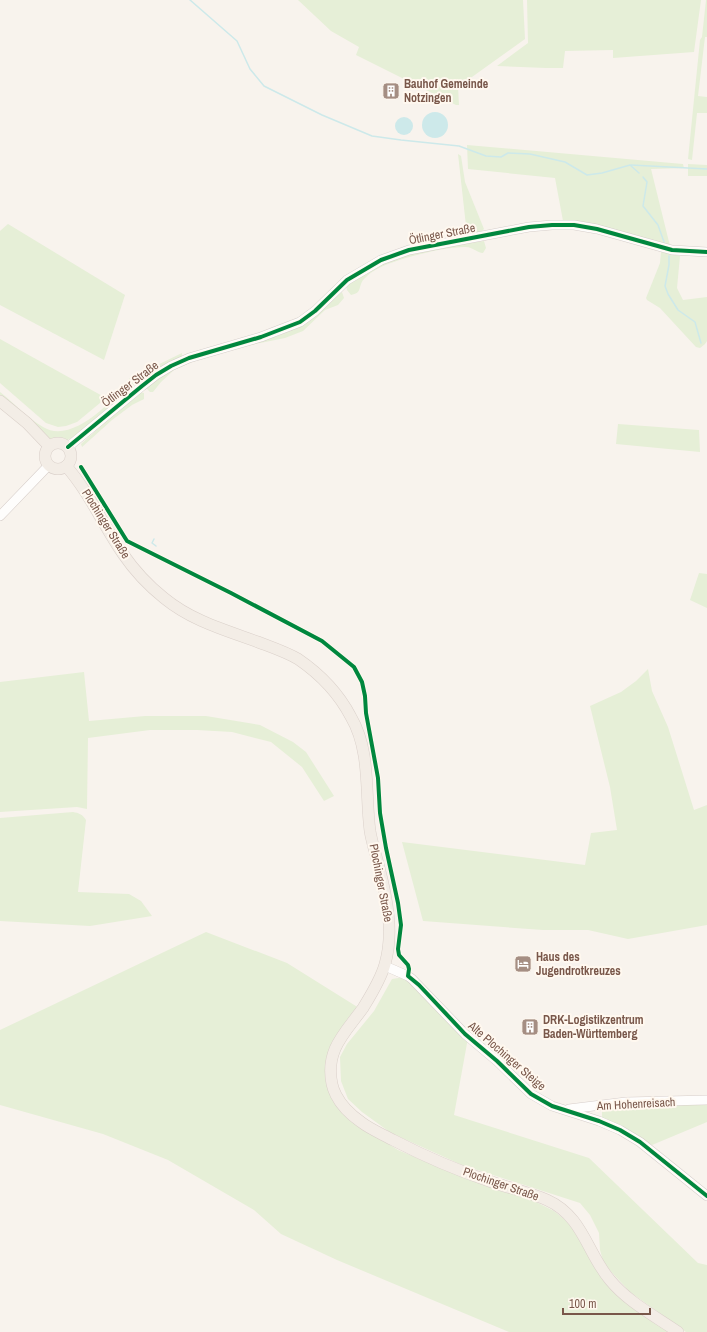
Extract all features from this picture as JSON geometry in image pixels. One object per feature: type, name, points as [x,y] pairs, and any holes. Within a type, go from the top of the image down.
[{"type":"main road","points":[[0,401],[27,423],[49,446]]},
{"type":"main road","points":[[58,442],[63,443],[68,447],[71,453],[71,458],[70,462],[66,466],[60,469],[49,465],[45,452],[49,446],[58,442]]},
{"type":"main road","name":"Plochinger Straße","points":[[66,466],[91,501],[124,555],[142,578],[164,598],[183,612],[203,622],[269,646],[296,659],[324,681],[338,696],[353,720],[360,740],[365,765],[370,833],[387,903],[389,928],[388,949],[384,966],[374,989],[338,1041],[330,1062],[330,1075],[334,1093],[344,1108],[364,1124],[421,1154],[468,1174],[548,1200],[562,1208],[576,1223],[601,1268],[614,1285],[630,1299],[678,1332]]},
{"type":"street","name":"Ötlinger Straße","points":[[68,447],[146,382],[171,366],[189,358],[261,337],[300,322],[353,276],[381,260],[409,250],[529,228],[552,225],[574,225],[597,229],[672,250],[707,252]]},
{"type":"street","points":[[0,516],[49,465]]},
{"type":"street","name":"Alte Plochinger Steige","points":[[384,966],[412,979],[465,1034],[497,1061],[531,1094],[548,1103],[620,1130],[653,1152],[707,1196]]},
{"type":"street","name":"Am Hohenreisach","points":[[566,1109],[626,1102],[707,1100]]},
{"type":"green space","points":[[298,0],[523,0],[525,39],[458,87],[459,105],[456,105],[356,55],[359,47],[331,31]]},
{"type":"green space","points":[[527,0],[701,0],[694,52],[613,58],[613,50],[565,51],[563,68],[497,66],[528,43]]},
{"type":"green space","points":[[706,0],[707,37],[705,37],[698,96],[707,97],[707,113],[697,113],[692,160],[688,159],[700,40],[702,37]]},
{"type":"green space","points":[[467,145],[683,164],[684,168],[651,169],[670,246],[563,221],[555,178],[468,169]]},
{"type":"green space","points":[[458,154],[461,156],[465,182],[484,229],[480,233],[467,235]]},
{"type":"green space","points":[[688,164],[707,165],[707,176],[688,176]]},
{"type":"green space","points":[[8,224],[125,295],[104,360],[0,305],[0,231]]},
{"type":"green space","points":[[484,241],[486,248],[483,253],[466,247],[432,251],[380,267],[363,280],[357,293],[351,295],[347,290],[346,286],[360,275],[375,266],[401,256]]},
{"type":"green space","points":[[661,252],[680,256],[677,288],[683,300],[707,297],[707,341],[700,348],[696,347],[660,308],[646,298],[660,263]]},
{"type":"green space","points":[[342,292],[344,298],[338,305],[325,310],[303,331],[285,338],[246,346],[192,362],[174,370],[153,392],[150,392],[147,389],[147,385],[183,363],[278,336],[302,325]]},
{"type":"green space","points":[[0,339],[106,398],[77,422],[58,427],[46,423],[0,383]]},
{"type":"green space","points":[[182,353],[182,358],[144,379],[137,375]]},
{"type":"green space","points":[[130,378],[134,379],[136,383],[125,395],[83,431],[66,441],[49,439],[0,398],[0,392],[26,415],[43,427],[54,431],[67,430],[92,418],[104,408]]},
{"type":"green space","points":[[139,392],[144,393],[144,399],[132,405],[112,420],[82,447],[81,444]]},
{"type":"green space","points":[[618,424],[699,430],[700,452],[616,444]]},
{"type":"green space","points":[[699,573],[707,574],[707,608],[690,600]]},
{"type":"green space","points":[[648,669],[652,691],[668,727],[694,810],[707,805],[707,925],[628,939],[588,930],[543,930],[423,921],[402,842],[585,865],[591,833],[617,830],[610,787],[590,706],[621,692],[636,681]]},
{"type":"green space","points":[[84,672],[89,721],[145,716],[206,716],[260,725],[293,742],[306,752],[334,796],[324,801],[302,767],[271,742],[232,732],[150,730],[88,738],[87,809],[77,807],[0,812],[0,682]]},
{"type":"green space","points":[[73,812],[80,814],[86,820],[78,892],[129,894],[141,901],[152,916],[90,926],[0,921],[0,818]]},
{"type":"green space","points":[[206,932],[287,963],[359,1008],[327,1076],[364,1129],[398,1150],[443,1169],[532,1200],[554,1211],[570,1224],[607,1284],[671,1332],[509,1332],[337,1260],[281,1234],[254,1210],[168,1160],[103,1134],[0,1105],[0,1030]]},
{"type":"green space","points":[[405,977],[468,1038],[454,1115],[589,1158],[698,1263],[707,1265],[707,1332],[686,1332],[630,1292],[604,1264],[600,1250],[599,1233],[590,1215],[580,1203],[462,1165],[391,1133],[362,1112],[348,1099],[341,1081],[340,1057],[347,1044],[374,1011],[392,979]]},
{"type":"green space","points":[[707,1104],[707,1122],[652,1145],[623,1128],[602,1119],[602,1109]]},
{"type":"water","points":[[435,112],[444,116],[448,125],[444,134],[435,138],[426,134],[422,125],[426,116]]},
{"type":"water","points":[[400,117],[408,117],[413,122],[411,133],[408,135],[400,135],[395,130],[395,122]]},
{"type":"waterway","points":[[190,0],[237,41],[250,69],[264,86],[322,115],[372,136],[459,146],[486,156],[501,157],[508,153],[530,154],[565,162],[587,175],[602,173],[630,165],[639,173]]},
{"type":"waterway","points":[[631,165],[707,169]]},
{"type":"waterway","points":[[643,177],[647,182],[643,206],[658,225],[664,242]]},
{"type":"waterway","points":[[669,256],[665,286],[678,310],[695,322],[701,343]]},
{"type":"waterway","points":[[154,539],[152,543],[156,546]]},
{"type":"cycle path","points":[[68,447],[142,386],[171,366],[189,358],[261,337],[300,322],[315,311],[347,280],[381,260],[409,250],[529,227],[574,225],[597,229],[672,250],[707,252]]},
{"type":"cycle path","points":[[81,467],[127,541],[322,641],[354,667],[362,682],[365,696],[366,713],[378,778],[380,813],[401,925],[398,949],[399,955],[408,965],[408,976],[419,985],[465,1034],[497,1061],[531,1094],[552,1106],[599,1121],[620,1130],[640,1142],[707,1196]]},
{"type":"place","name":"Bauhof Gemeinde Notzingen","points":[[391,91]]},
{"type":"place","name":"Haus des Jugendrotkreuzes","points":[[523,964]]},
{"type":"place","name":"DRK-Logistikzentrum Baden-Württemberg","points":[[530,1027]]}]
